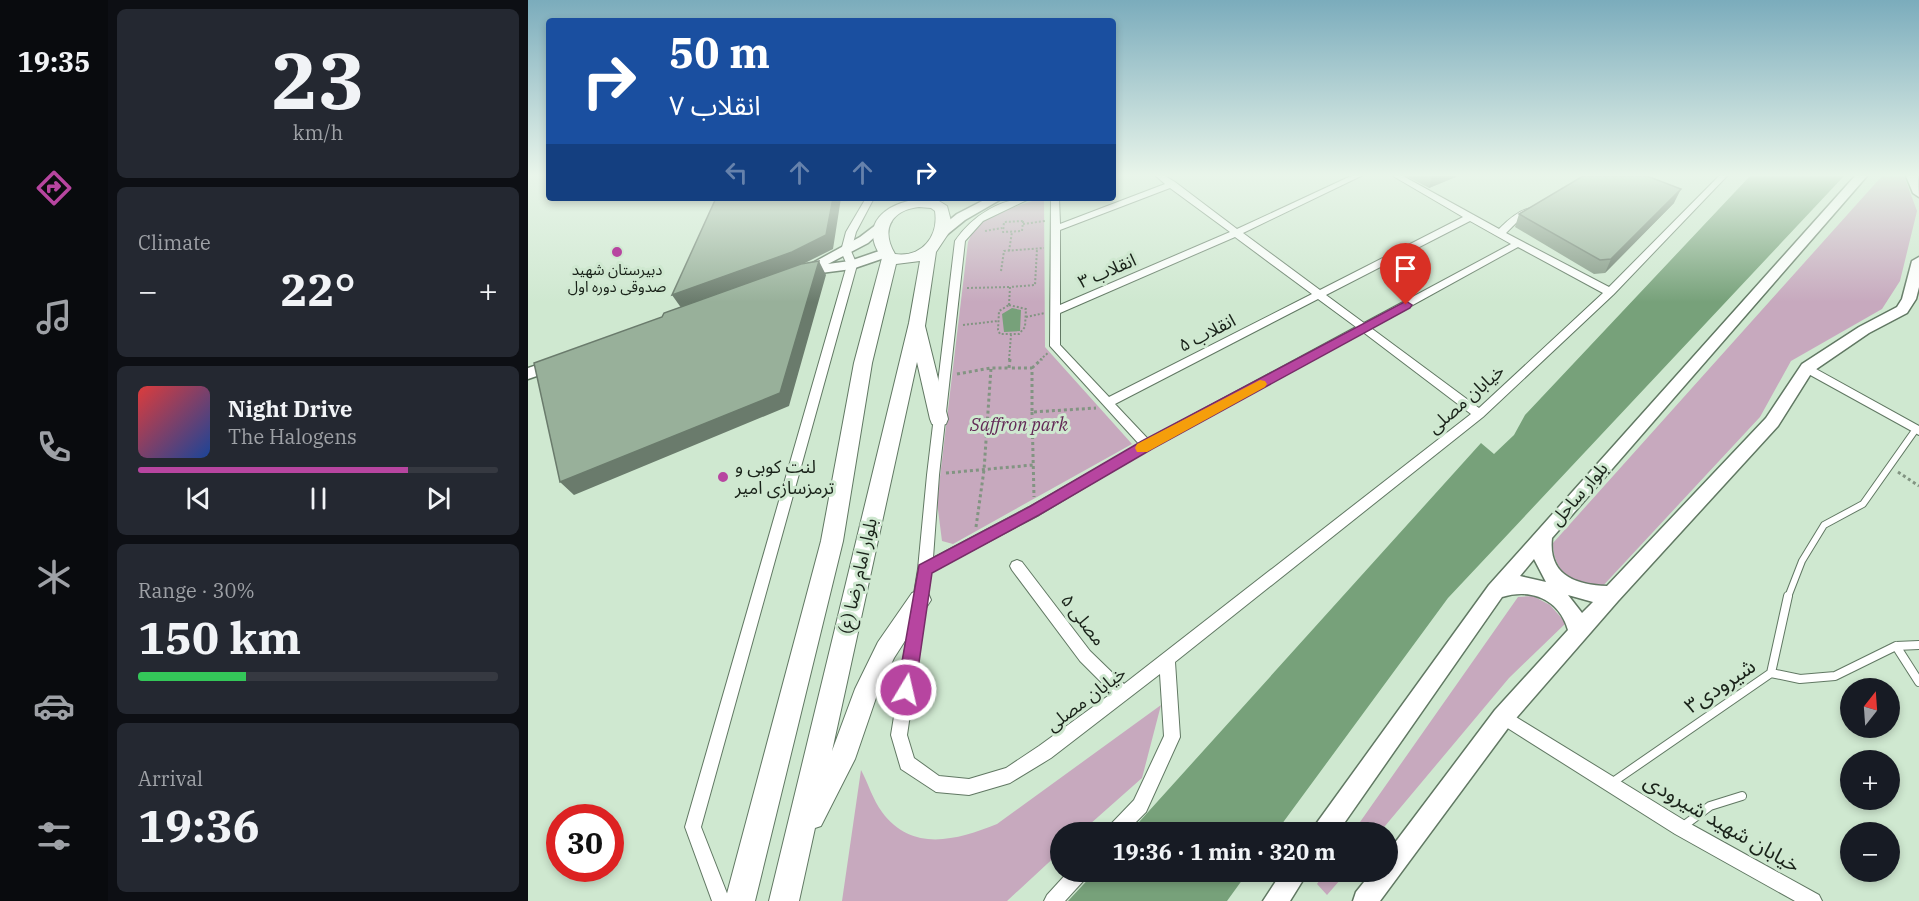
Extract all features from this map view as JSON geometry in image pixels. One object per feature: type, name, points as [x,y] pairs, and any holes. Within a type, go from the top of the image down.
[{"type":"main road","points":[[887,218],[880,235],[887,255]]},
{"type":"main road","points":[[935,243],[945,218]]},
{"type":"main road","points":[[885,222],[864,240],[846,251],[799,273],[852,265],[887,255],[908,261],[921,258],[960,218]]},
{"type":"main road","name":"بلوار ساحل","points":[[1331,822],[1496,591],[1824,218]]},
{"type":"main road","name":"بلوار امام رضا (ع)","points":[[784,901],[935,243]]},
{"type":"main road","name":"بلوار امام رضا (ع)","points":[[740,901],[832,541],[863,363],[887,255]]},
{"type":"main road","points":[[1398,856],[1503,717],[1611,595],[1772,422],[1807,368],[1864,330],[1902,310],[1909,299],[1919,261]]},
{"type":"main road","points":[[916,323],[939,420]]},
{"type":"main road","points":[[528,374],[572,357]]},
{"type":"main road","points":[[1544,534],[1543,559],[1550,573],[1577,589],[1593,595],[1611,595]]},
{"type":"main road","points":[[1496,591],[1518,584],[1540,588],[1559,598],[1573,614],[1578,632]]},
{"type":"main road","points":[[798,840],[846,750],[867,689],[886,650],[920,600]]},
{"type":"main road","points":[[1275,901],[1289,882]]},
{"type":"main road","points":[[1365,901],[1379,882]]},
{"type":"street","points":[[721,901],[693,827],[852,265],[846,251],[851,232],[859,218]]},
{"type":"street","name":"خیابان مصلی","points":[[980,218],[965,231],[960,241],[933,475],[925,569],[899,735],[907,763],[936,784],[969,787],[1010,775],[1045,752],[1167,660],[1479,414],[1610,292],[1682,218]]},
{"type":"street","points":[[1055,218],[1055,346],[1147,445]]},
{"type":"street","points":[[1055,224],[1072,218]]},
{"type":"street","points":[[1219,218],[1479,414]]},
{"type":"street","name":"انقلاب ۳","points":[[1056,311],[1268,218]]},
{"type":"street","name":"انقلاب ۵","points":[[1111,404],[1468,218]]},
{"type":"street","points":[[1472,218],[1610,292]]},
{"type":"street","points":[[1499,234],[1518,218]]},
{"type":"street","points":[[925,569],[1034,511],[1147,445],[1518,244]]},
{"type":"street","points":[[1807,368],[1917,430]]},
{"type":"street","name":"مصلی ۵","points":[[1017,566],[1085,656],[1123,694]]},
{"type":"street","points":[[1125,822],[1140,806],[1172,737],[1167,660]]},
{"type":"street","name":"خیابان شهید شیرودی","points":[[1503,717],[1681,828],[1813,901]]},
{"type":"street","points":[[1053,901],[1071,882]]},
{"type":"lane","points":[[1771,673],[1790,588],[1802,561],[1824,525],[1863,504],[1917,430]]},
{"type":"lane","points":[[1896,646],[1919,645]]},
{"type":"lane","points":[[1896,646],[1919,682]]},
{"type":"lane","name":"شیرودی۳","points":[[1610,784],[1771,673],[1800,680],[1835,676],[1896,646]]},
{"type":"lane","points":[[1681,828],[1710,806],[1742,796]]},
{"type":"path","points":[[1023,224],[1022,231],[1003,232],[1004,222],[1055,224]]},
{"type":"path","points":[[984,231],[1003,228]]},
{"type":"path","points":[[1009,251],[1012,232]]},
{"type":"path","points":[[1001,271],[1004,251],[1055,247]]},
{"type":"path","points":[[955,289],[1035,285],[1037,249]]},
{"type":"path","points":[[1009,305],[1010,287]]},
{"type":"path","points":[[1009,305],[1023,306],[1026,309],[1026,317],[1022,332],[1011,335],[1000,334],[999,311],[1009,305]]},
{"type":"path","points":[[1026,317],[1056,311]]},
{"type":"path","points":[[950,326],[998,321]]},
{"type":"path","points":[[1009,368],[1011,335]]},
{"type":"path","points":[[944,377],[991,368],[1032,368],[1055,346]]},
{"type":"path","points":[[974,544],[984,470],[991,368]]},
{"type":"path","points":[[1032,368],[1034,511]]},
{"type":"path","points":[[1032,412],[1111,404]]},
{"type":"path","points":[[933,475],[1033,465]]},
{"type":"path","points":[[1890,466],[1919,486]]},
{"type":"green space","name":"Saffron park","points":[[1044,218],[1045,347],[1132,444],[953,544],[942,541],[937,502],[968,242],[974,229],[988,219]]},
{"type":"green space","points":[[1844,218],[1915,218],[1900,281],[1882,309],[1791,361],[1760,417],[1600,589],[1581,584],[1566,575],[1557,562],[1553,543]]},
{"type":"green space","points":[[1533,596],[1550,605],[1566,623],[1509,678],[1388,822],[1360,822],[1518,597]]},
{"type":"green space","points":[[1161,705],[1142,778],[1092,822],[1050,822],[1050,861],[1007,901],[842,901],[861,770],[882,812],[894,825],[907,833],[921,838],[951,838],[997,824]]},
{"type":"green space","points":[[1318,882],[1338,882],[1327,895],[1317,884]]},
{"type":"shaded area","points":[[1710,218],[1805,218],[1448,598],[1283,822],[1139,822],[1481,443],[1494,454],[1514,435],[1525,415]]},
{"type":"shaded area","points":[[1012,308],[1021,310],[1020,331],[1004,332],[1002,314]]},
{"type":"shaded area","points":[[1086,882],[1241,882],[1227,901],[1068,901]]},
{"type":"building","points":[[707,218],[829,218],[826,235],[792,252],[672,295]]},
{"type":"building","points":[[1526,218],[1652,218],[1611,259],[1600,260]]},
{"type":"building","points":[[819,261],[780,393],[560,482],[534,363],[662,317],[664,313],[801,264]]},
{"type":"slow traffic","points":[[1142,448],[1260,384]]},
{"type":"place","name":"دبیرستان شهید صدوقی دوره اول","points":[[617,252]]},
{"type":"place","name":"لنت کوبی و ترمزسازی امیر","points":[[723,477]]},
{"type":"route","points":[[906,690],[925,569],[1034,511],[1147,445],[1406,305]]}]
